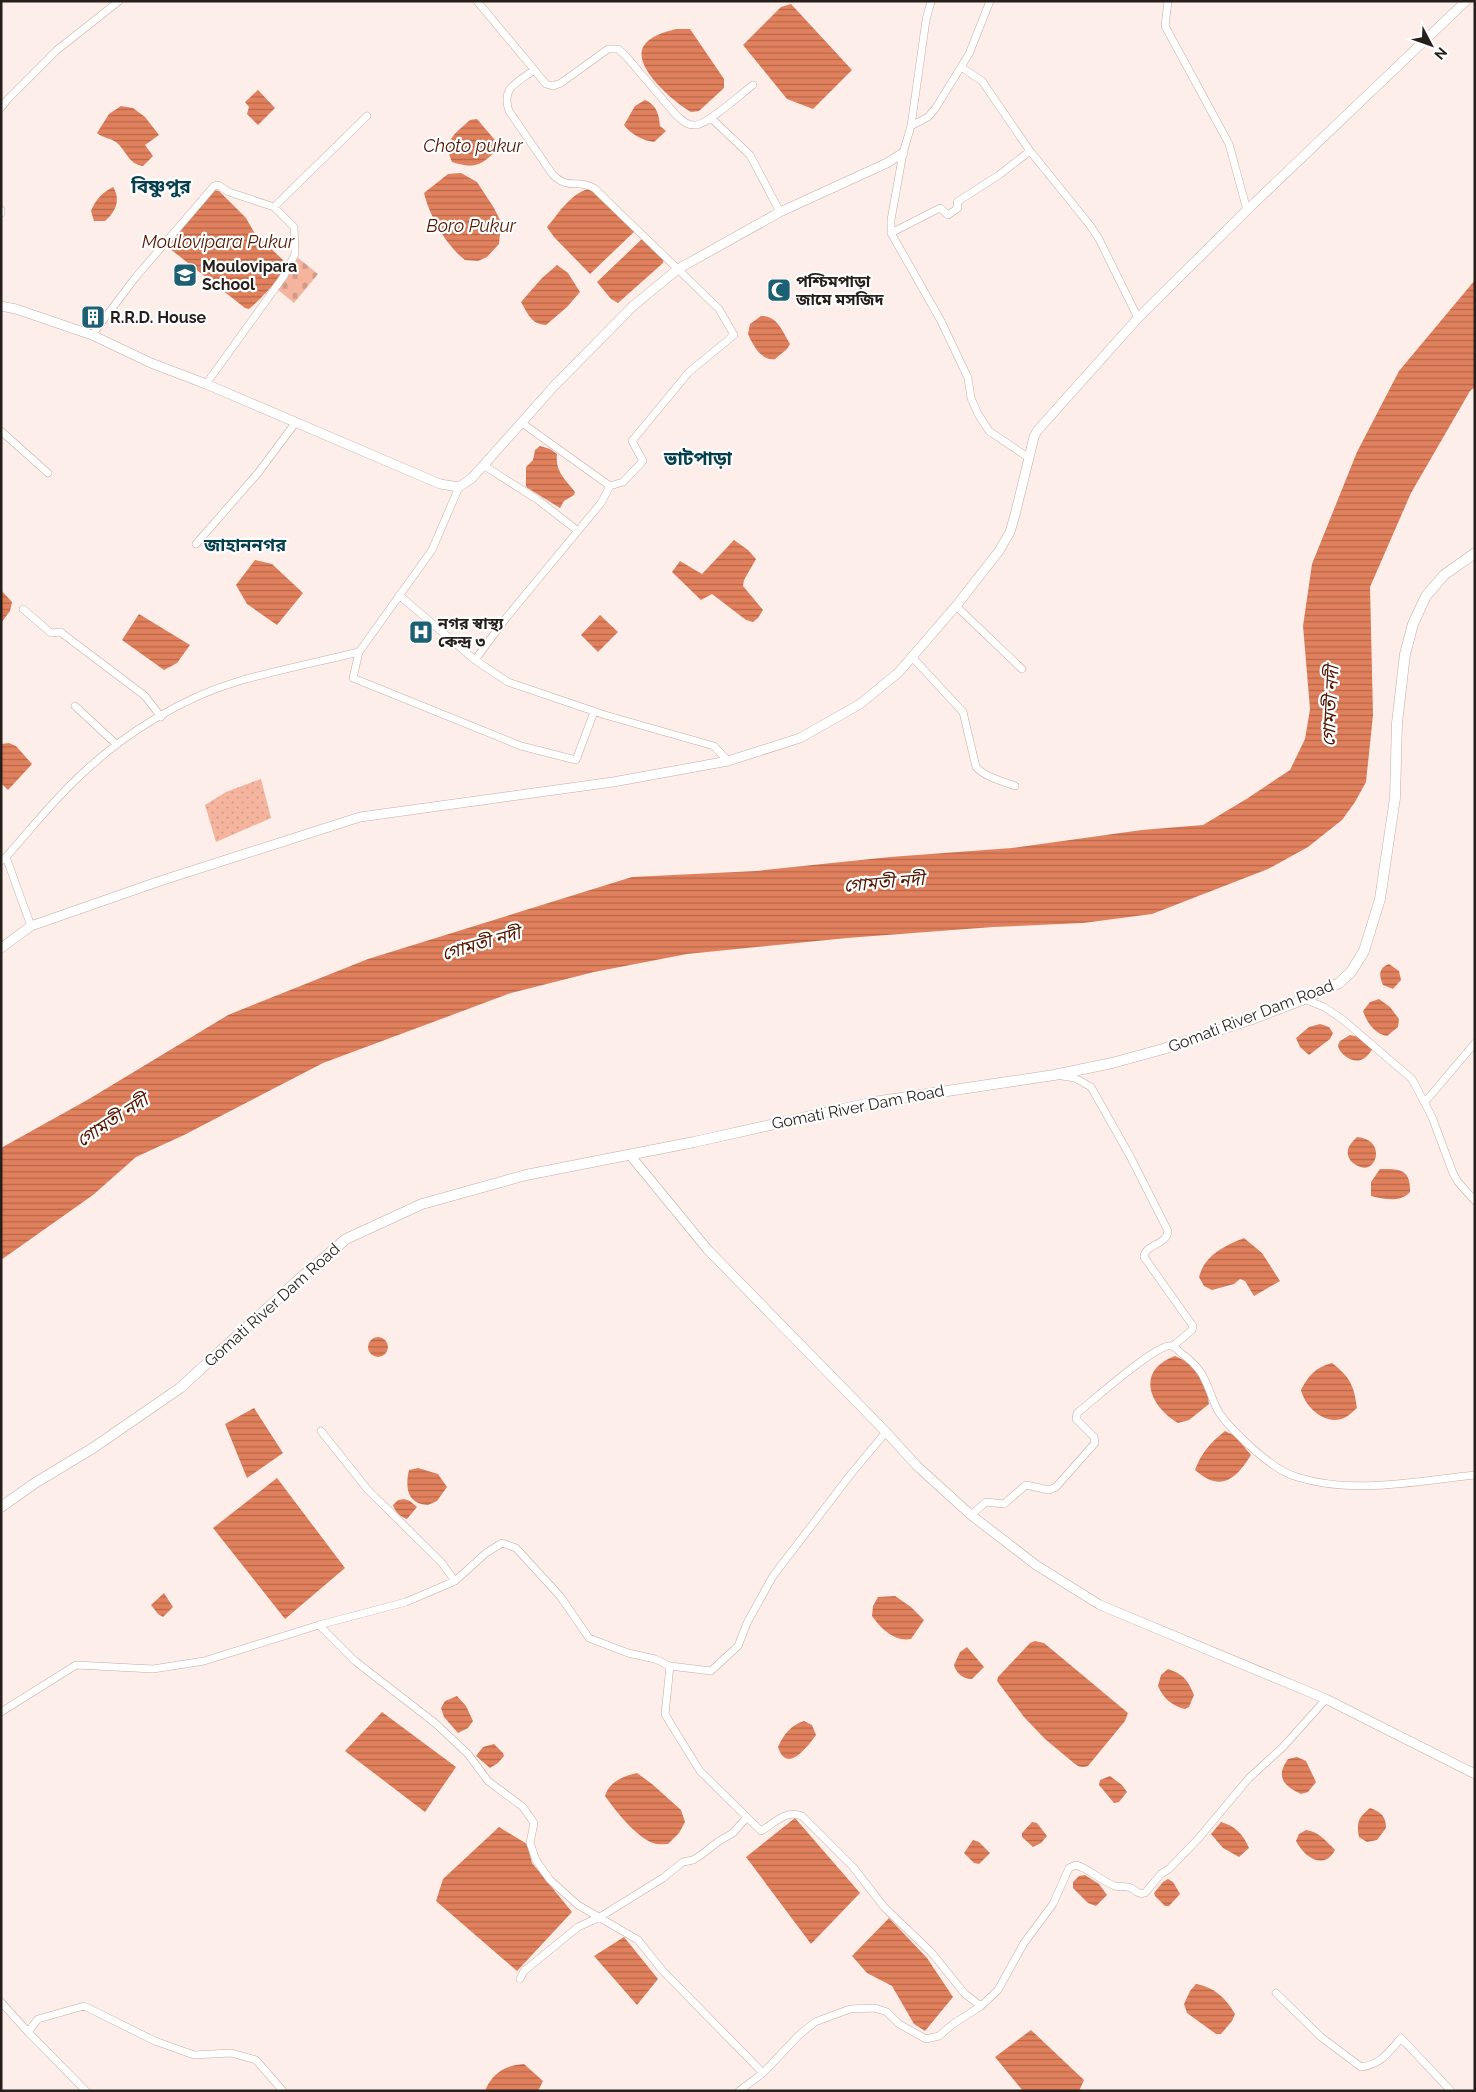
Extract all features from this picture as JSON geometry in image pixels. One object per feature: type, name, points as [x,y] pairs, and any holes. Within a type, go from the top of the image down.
[{"type":"main road","name":"Gomati River Dam Road","points":[[1,1507],[35,1483],[93,1448],[180,1388],[346,1239],[422,1204],[526,1175],[630,1155],[874,1102],[1054,1075],[1112,1063],[1163,1049],[1304,1000],[1345,979],[1364,951],[1380,899],[1395,798],[1397,723],[1405,654],[1413,624],[1426,596],[1444,575],[1475,553]]},
{"type":"street","points":[[1,108],[4,97],[56,50],[119,1]]},
{"type":"street","points":[[477,1],[546,84],[553,86],[561,83],[608,49],[618,49],[686,124],[697,125],[711,118],[753,84]]},
{"type":"street","points":[[931,1],[926,20],[911,126],[903,153],[891,220],[891,233],[941,321],[968,378],[971,398],[978,414],[990,431],[1029,458]]},
{"type":"street","points":[[911,126],[928,117],[935,109],[961,67],[980,31],[990,1]]},
{"type":"street","points":[[1168,1],[1166,26],[1229,144],[1247,210]]},
{"type":"street","points":[[1,948],[31,926],[169,878],[360,817],[613,782],[728,761],[800,738],[860,704],[913,658],[999,551],[1010,532],[1038,431],[1138,318],[1247,210],[1466,1]]},
{"type":"street","points":[[961,67],[982,81],[1030,151],[1090,224],[1138,318]]},
{"type":"street","points":[[475,660],[512,610],[601,503],[610,486],[622,482],[643,461],[632,441],[689,372],[734,335],[719,309],[594,188],[588,184],[568,185],[561,183],[553,175],[508,111],[505,100],[510,88],[534,70]]},
{"type":"street","points":[[274,207],[367,116]]},
{"type":"street","points":[[711,118],[750,155],[780,212]]},
{"type":"street","points":[[891,233],[940,208],[948,215],[954,212],[958,208],[957,202],[999,176],[1030,151]]},
{"type":"street","points":[[594,712],[576,760],[521,746],[353,678],[359,652],[432,550],[459,487],[466,483],[555,385],[633,306],[678,269],[780,212],[887,163],[903,153]]},
{"type":"street","points":[[92,335],[135,278],[214,186],[218,185],[229,192],[274,207],[294,227],[295,254],[284,276],[206,384]]},
{"type":"street","points":[[1,306],[16,308],[92,335],[151,364],[206,384],[440,484],[459,487]]},
{"type":"street","points":[[196,544],[258,472],[296,422]]},
{"type":"street","points":[[522,423],[610,486]]},
{"type":"street","points":[[1,431],[48,473]]},
{"type":"street","points":[[483,465],[538,500],[578,530]]},
{"type":"street","points":[[398,595],[475,660],[508,682],[594,712],[714,746],[728,761]]},
{"type":"street","points":[[956,606],[1022,669]]},
{"type":"street","points":[[24,609],[51,633],[61,632],[145,696],[161,717]]},
{"type":"street","points":[[31,926],[4,859],[82,774],[116,744],[193,698],[236,682],[359,652]]},
{"type":"street","points":[[913,658],[963,712],[976,767],[995,779],[1015,786]]},
{"type":"street","points":[[74,706],[116,744]]},
{"type":"street","points":[[1304,1000],[1324,1007],[1349,1025],[1412,1079],[1432,1117],[1453,1173],[1458,1182],[1475,1201]]},
{"type":"street","points":[[1425,1102],[1475,1043]]},
{"type":"street","points":[[1054,1075],[1075,1078],[1091,1087],[1130,1156],[1168,1231],[1166,1238],[1146,1250],[1144,1257],[1193,1326],[1192,1330],[1173,1346]]},
{"type":"street","points":[[630,1155],[708,1250],[917,1466],[971,1515],[1036,1564],[1100,1605],[1326,1699],[1475,1774]]},
{"type":"street","points":[[971,1515],[986,1502],[1004,1504],[1026,1484],[1053,1489],[1095,1443],[1094,1437],[1076,1419],[1077,1413],[1142,1360],[1164,1346],[1173,1346],[1193,1361],[1207,1380],[1218,1410],[1240,1438],[1277,1467],[1296,1477],[1320,1482],[1372,1486],[1396,1485],[1475,1475]]},
{"type":"street","points":[[321,1431],[368,1490],[441,1562],[455,1581]]},
{"type":"street","points":[[1,1712],[76,1665],[153,1669],[204,1661],[319,1624],[406,1602],[455,1581],[486,1552],[502,1543],[516,1548],[560,1596],[589,1638],[628,1653],[655,1659],[670,1666],[711,1671],[738,1646],[747,1623],[773,1576],[851,1474],[886,1432]]},
{"type":"street","points":[[319,1624],[355,1661],[436,1723],[468,1754],[488,1781],[523,1807],[534,1822],[530,1843],[536,1860],[550,1880],[578,1905],[638,1940],[662,1970],[763,2073]]},
{"type":"street","points":[[670,1666],[665,1714],[700,1771],[761,1831],[788,1815],[796,1814],[802,1816],[853,1867],[884,1907],[930,1952],[965,1994],[981,2006]]},
{"type":"street","points":[[739,2091],[763,2073],[798,2035],[815,2022],[850,2009],[876,2008],[887,2012],[909,2031],[926,2039],[932,2039],[981,2006],[998,1990],[1007,1977],[1024,1943],[1053,1904],[1070,1868],[1076,1865],[1082,1866],[1114,1886],[1130,1888],[1138,1893],[1145,1893],[1198,1839],[1250,1778],[1283,1747],[1326,1699]]},
{"type":"street","points":[[520,1979],[524,1971],[578,1927],[600,1917],[663,1878],[683,1862],[693,1860],[701,1855],[733,1833],[747,1817]]},
{"type":"street","points":[[1276,1993],[1321,2037],[1361,2066],[1372,2066],[1401,2038],[1451,2091]]},
{"type":"street","points":[[1,2002],[86,2091]]},
{"type":"street","points":[[28,2032],[38,2019],[84,2006],[155,2041],[194,2055],[231,2053],[256,2060],[283,2091]]},
{"type":"green space","points":[[298,258],[318,274],[294,303],[277,289]]},
{"type":"green space","points":[[261,779],[271,818],[216,842],[205,805],[226,792]]},
{"type":"water","points":[[791,4],[852,70],[813,109],[787,99],[743,45],[781,7]]},
{"type":"water","points":[[676,29],[690,29],[724,79],[724,88],[699,111],[691,112],[675,101],[657,84],[644,65],[642,55],[643,47],[646,43],[658,35]]},
{"type":"water","points":[[258,90],[275,108],[258,125],[247,114],[249,107],[245,102]]},
{"type":"water","points":[[645,100],[655,108],[660,126],[666,131],[654,142],[638,136],[624,125],[635,106]]},
{"type":"water","points":[[121,106],[133,108],[145,117],[159,135],[145,145],[153,156],[143,166],[134,163],[116,142],[97,133],[109,114]]},
{"type":"water","name":"Choto pukur","points":[[477,119],[500,146],[479,164],[467,165],[452,162],[448,148],[449,143],[455,134],[470,120]]},
{"type":"water","name":"Boro Pukur","points":[[461,173],[477,182],[501,222],[499,244],[487,257],[478,261],[465,260],[451,247],[435,221],[424,193],[448,174]]},
{"type":"water","points":[[113,187],[117,201],[112,214],[105,221],[94,221],[91,211],[95,203]]},
{"type":"water","points":[[592,188],[636,230],[590,274],[554,237],[547,227],[572,198]]},
{"type":"water","name":"Moulovipara Pukur","points":[[213,190],[219,191],[246,218],[254,232],[285,262],[284,268],[276,281],[249,309],[245,308],[169,248],[169,244]]},
{"type":"water","points":[[643,238],[664,257],[663,263],[618,303],[611,299],[597,282]]},
{"type":"water","points":[[557,265],[568,273],[580,292],[567,307],[546,325],[537,323],[530,318],[521,302],[542,278]]},
{"type":"water","name":"গোমতী নদী","points":[[1475,280],[1475,387],[1470,391],[1411,493],[1370,587],[1373,715],[1366,782],[1342,820],[1308,847],[1268,869],[1152,914],[1083,923],[993,927],[847,938],[687,954],[594,972],[511,993],[323,1063],[184,1135],[136,1157],[93,1195],[1,1260],[1,1148],[89,1099],[228,1015],[368,959],[632,877],[756,871],[890,857],[1012,848],[1142,830],[1203,825],[1248,798],[1290,770],[1305,739],[1310,709],[1303,626],[1312,564],[1357,452],[1399,371]]},
{"type":"water","points":[[761,316],[776,321],[790,344],[775,359],[762,355],[748,334],[750,324]]},
{"type":"water","points":[[540,446],[550,449],[557,454],[559,471],[575,492],[574,495],[564,501],[560,508],[526,487],[526,467],[533,460],[535,450]]},
{"type":"water","points":[[734,540],[748,550],[756,559],[744,580],[743,586],[763,610],[753,622],[746,620],[712,594],[701,600],[672,572],[680,561],[702,574]]},
{"type":"water","points":[[255,560],[272,564],[303,593],[277,625],[247,604],[236,585]]},
{"type":"water","points":[[1,590],[12,602],[10,611],[1,623]]},
{"type":"water","points":[[139,614],[190,645],[177,663],[164,670],[122,640]]},
{"type":"water","points":[[600,615],[618,632],[598,652],[581,635]]},
{"type":"water","points":[[9,743],[16,746],[32,764],[8,790],[1,783],[1,744]]},
{"type":"water","points":[[1389,964],[1399,971],[1401,980],[1393,989],[1383,985],[1380,973]]},
{"type":"water","points":[[1379,999],[1390,1007],[1399,1019],[1398,1027],[1387,1036],[1379,1033],[1372,1027],[1363,1011],[1370,1002]]},
{"type":"water","points":[[1320,1024],[1329,1027],[1333,1033],[1330,1039],[1309,1055],[1300,1047],[1296,1038],[1309,1027]]},
{"type":"water","points":[[1350,1035],[1359,1037],[1373,1048],[1361,1060],[1349,1059],[1340,1050],[1338,1045],[1340,1041]]},
{"type":"water","points":[[1357,1137],[1366,1139],[1376,1150],[1374,1162],[1365,1168],[1353,1163],[1348,1155],[1348,1149]]},
{"type":"water","points":[[1380,1169],[1398,1170],[1406,1174],[1410,1184],[1410,1192],[1397,1199],[1371,1196],[1371,1182]]},
{"type":"water","points":[[1244,1238],[1262,1253],[1280,1281],[1254,1296],[1245,1281],[1240,1279],[1234,1284],[1212,1290],[1204,1286],[1199,1277],[1202,1269],[1211,1257],[1229,1244]]},
{"type":"water","points":[[378,1337],[385,1340],[388,1347],[385,1354],[378,1357],[371,1354],[368,1347],[371,1340]]},
{"type":"water","points":[[1175,1356],[1190,1364],[1200,1374],[1206,1387],[1209,1404],[1189,1420],[1178,1423],[1159,1407],[1151,1388],[1151,1379],[1155,1370],[1163,1362]]},
{"type":"water","points":[[1332,1363],[1347,1377],[1353,1387],[1357,1408],[1346,1417],[1337,1420],[1323,1417],[1311,1408],[1301,1390],[1313,1373],[1321,1367]]},
{"type":"water","points":[[254,1408],[283,1453],[247,1478],[225,1424]]},
{"type":"water","points":[[1225,1431],[1235,1436],[1251,1455],[1240,1471],[1234,1476],[1220,1482],[1213,1481],[1195,1470],[1207,1448]]},
{"type":"water","points":[[418,1468],[438,1474],[447,1487],[437,1501],[428,1505],[416,1502],[409,1494],[407,1482],[409,1470]]},
{"type":"water","points":[[277,1478],[345,1568],[285,1619],[213,1528]]},
{"type":"water","points":[[404,1499],[417,1507],[407,1519],[398,1514],[393,1505],[398,1500]]},
{"type":"water","points":[[164,1593],[173,1607],[163,1617],[151,1605]]},
{"type":"water","points":[[895,1596],[911,1607],[924,1620],[911,1639],[899,1639],[889,1634],[872,1616],[873,1606],[878,1597]]},
{"type":"water","points":[[1035,1641],[1044,1643],[1128,1713],[1125,1721],[1088,1766],[1076,1765],[1045,1739],[1024,1717],[997,1681],[998,1677],[1030,1643]]},
{"type":"water","points":[[967,1647],[984,1667],[972,1679],[960,1675],[954,1665],[960,1652]]},
{"type":"water","points":[[1168,1669],[1178,1673],[1190,1685],[1194,1695],[1189,1707],[1185,1709],[1168,1701],[1158,1686],[1161,1675]]},
{"type":"water","points":[[457,1696],[466,1706],[473,1721],[468,1728],[458,1733],[444,1717],[441,1708],[445,1701]]},
{"type":"water","points":[[382,1712],[456,1767],[425,1812],[345,1751]]},
{"type":"water","points":[[804,1721],[812,1725],[816,1735],[797,1756],[787,1758],[782,1755],[778,1747],[788,1731]]},
{"type":"water","points":[[494,1744],[504,1756],[490,1768],[476,1756],[483,1747]]},
{"type":"water","points":[[1297,1757],[1306,1761],[1316,1782],[1308,1792],[1301,1794],[1290,1788],[1282,1776],[1284,1765],[1288,1759]]},
{"type":"water","points":[[637,1773],[681,1810],[685,1822],[679,1833],[668,1844],[655,1844],[646,1840],[633,1829],[605,1796],[617,1780]]},
{"type":"water","points":[[1110,1776],[1122,1785],[1127,1792],[1119,1802],[1114,1803],[1099,1785],[1100,1780]]},
{"type":"water","points":[[1370,1808],[1382,1815],[1386,1828],[1377,1840],[1367,1842],[1359,1837],[1358,1824],[1363,1814]]},
{"type":"water","points":[[795,1818],[860,1893],[811,1944],[746,1857]]},
{"type":"water","points":[[1032,1822],[1037,1823],[1047,1836],[1041,1843],[1033,1847],[1022,1837],[1022,1833]]},
{"type":"water","points":[[1221,1822],[1234,1828],[1247,1843],[1249,1848],[1239,1857],[1223,1848],[1211,1834]]},
{"type":"water","points":[[499,1827],[527,1844],[532,1863],[572,1912],[517,1971],[436,1901],[443,1879]]},
{"type":"water","points":[[1306,1830],[1318,1835],[1335,1850],[1325,1860],[1320,1861],[1309,1856],[1296,1841],[1299,1834]]},
{"type":"water","points":[[973,1840],[979,1842],[990,1853],[979,1864],[974,1863],[964,1853]]},
{"type":"water","points":[[1085,1875],[1099,1884],[1107,1895],[1096,1906],[1088,1903],[1073,1888],[1073,1882],[1079,1876]]},
{"type":"water","points":[[1168,1879],[1173,1882],[1180,1894],[1169,1906],[1165,1906],[1154,1893]]},
{"type":"water","points":[[889,1918],[927,1958],[953,1997],[925,2031],[914,2024],[892,1986],[867,1973],[852,1956]]},
{"type":"water","points":[[624,1937],[658,1979],[637,2005],[594,1956]]},
{"type":"water","points":[[1196,1984],[1219,1994],[1235,2014],[1232,2021],[1221,2034],[1216,2034],[1187,2013],[1184,2004],[1190,1991]]},
{"type":"water","points":[[1031,2030],[1084,2080],[1079,2091],[1023,2091],[995,2057]]},
{"type":"water","points":[[524,2064],[543,2081],[538,2091],[485,2091],[492,2079],[500,2071],[511,2066]]},
{"type":"place","name":"Moulovipara School","points":[[185,275]]},
{"type":"place","name":"পশ্চিমপাড়া জামে মসজিদ","points":[[779,290]]},
{"type":"place","name":"R.R.D. House","points":[[93,317]]},
{"type":"place","name":"নগর স্বাস্থ্য কেন্দ্র ৩","points":[[421,632]]},
{"type":"district","name":"বিষ্ণুপুর","points":[[161,186]]},
{"type":"district","name":"ভাটপাড়া","points":[[698,458]]},
{"type":"district","name":"জাহাননগর","points":[[245,544]]}]
